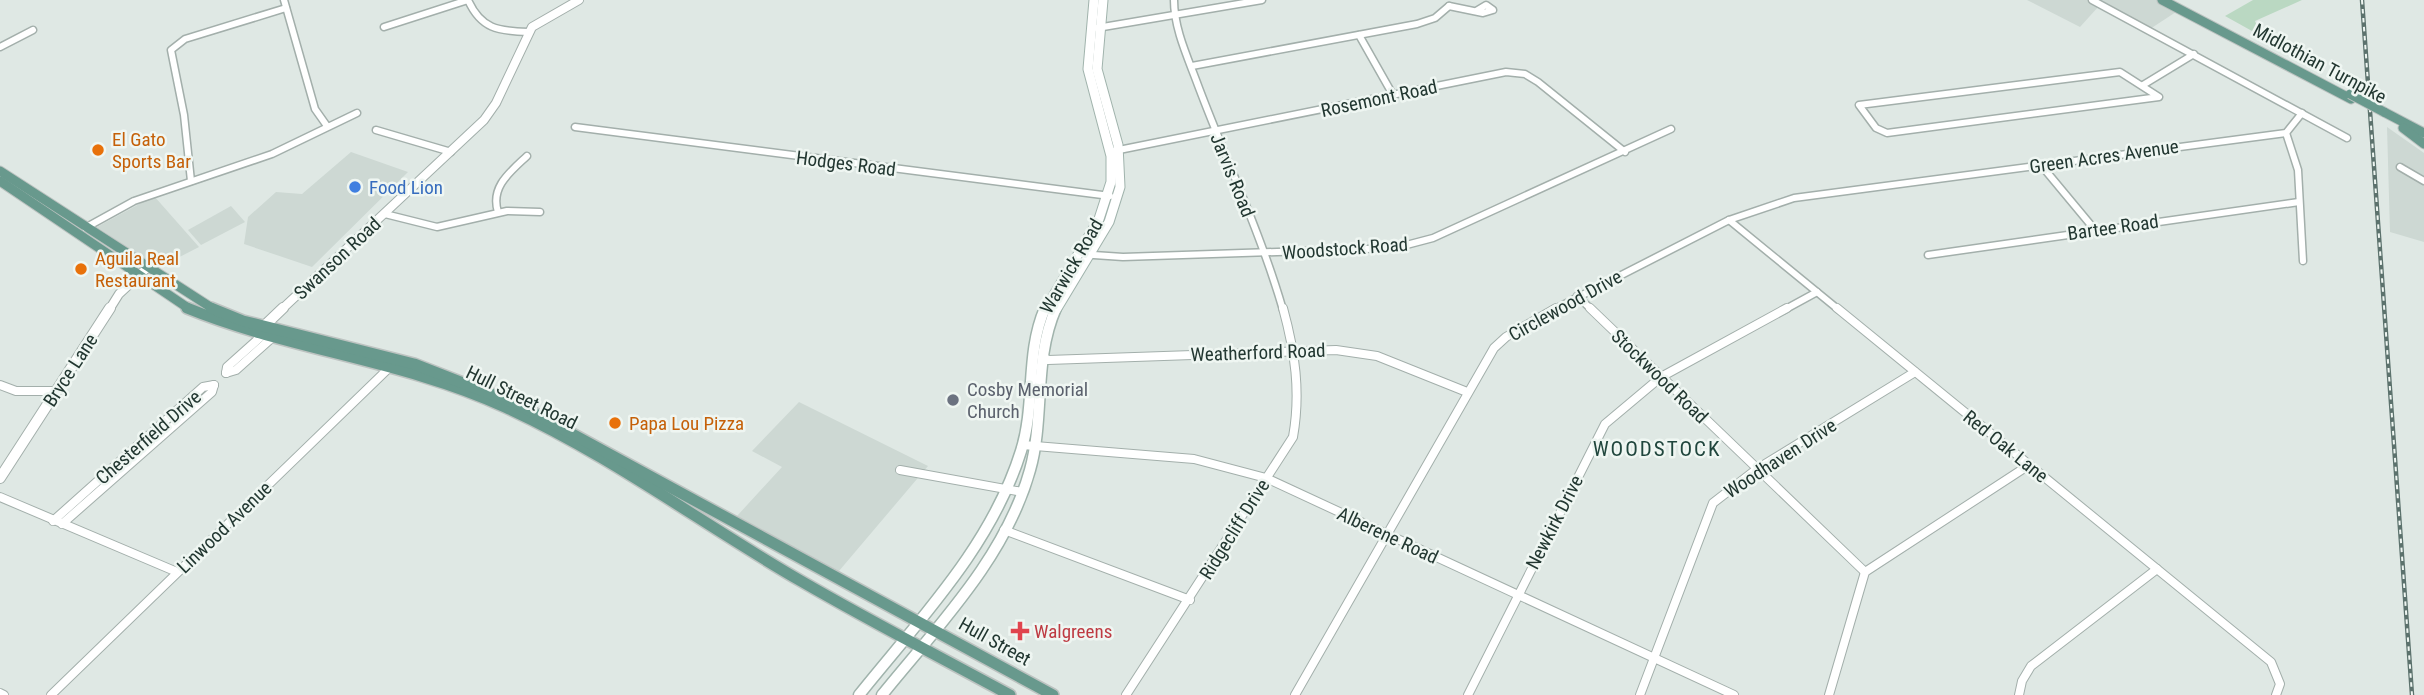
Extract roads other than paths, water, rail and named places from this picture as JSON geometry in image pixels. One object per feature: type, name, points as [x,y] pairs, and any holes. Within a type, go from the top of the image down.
[{"type":"main road","name":"Warwick Road","points":[[882,695],[958,601],[1004,530],[1022,492],[1035,446],[1042,357],[1056,309],[1105,232],[1113,196],[1115,151],[1098,79],[1094,0]]},
{"type":"main road","name":"Warwick Road","points":[[1094,29],[1103,0]]},
{"type":"main road","name":"Midlothian Turnpike","points":[[2162,0],[2351,96]]},
{"type":"main road","name":"Midlothian Turnpike","points":[[2170,0],[2424,135]]},
{"type":"main road","points":[[2395,120],[2424,127]]},
{"type":"main road","points":[[2395,120],[2424,144]]},
{"type":"main road","name":"Hull Street Road","points":[[0,171],[142,272],[210,308],[268,332],[461,380],[517,404],[919,621]]},
{"type":"main road","name":"Hull Street Road","points":[[0,181],[81,230]]},
{"type":"main road","name":"Warwick Road","points":[[859,695],[969,555],[1006,489],[1023,445],[1034,343],[1039,326],[1049,300],[1113,196]]},
{"type":"main road","name":"Hull Street Road","points":[[394,363],[469,391],[542,426],[633,477],[801,581],[1010,695]]},
{"type":"main road","name":"Hull Street","points":[[919,621],[1053,695]]},
{"type":"street","points":[[284,0],[314,109],[327,126]]},
{"type":"street","points":[[384,27],[468,0],[477,20],[484,27],[500,31],[528,32],[540,20],[579,0]]},
{"type":"street","name":"Jarvis Road","points":[[1174,0],[1174,16],[1216,132],[1265,254],[1291,333],[1293,350]]},
{"type":"street","points":[[1094,29],[1262,0]]},
{"type":"street","points":[[2092,0],[2347,138]]},
{"type":"street","points":[[1192,66],[1417,24],[1435,18],[1448,3],[1476,11]]},
{"type":"street","points":[[191,181],[184,115],[171,50],[185,39],[286,8]]},
{"type":"street","points":[[0,47],[33,30]]},
{"type":"street","name":"Swanson Road","points":[[268,332],[494,108],[528,32]]},
{"type":"street","points":[[1359,35],[1393,95]]},
{"type":"street","points":[[2143,85],[2194,54]]},
{"type":"street","name":"Rosemont Road","points":[[1115,151],[1506,72],[1525,74],[1625,152]]},
{"type":"street","points":[[2120,72],[2143,85],[2159,97],[1887,133],[1876,128],[1858,104],[2120,72]]},
{"type":"street","points":[[81,230],[134,201],[272,155],[357,113]]},
{"type":"street","points":[[2302,113],[2286,133],[2287,144],[2298,168],[2299,241],[2304,261]]},
{"type":"street","name":"Hodges Road","points":[[575,127],[1113,196]]},
{"type":"street","name":"Woodstock Road","points":[[1079,254],[1358,251],[1419,242],[1625,152],[1671,129]]},
{"type":"street","points":[[376,130],[451,152]]},
{"type":"street","name":"Green Acres Avenue","points":[[1897,183],[2286,133]]},
{"type":"street","points":[[498,212],[494,205],[496,190],[527,156]]},
{"type":"street","points":[[2041,165],[2095,230]]},
{"type":"street","points":[[2400,167],[2424,180]]},
{"type":"street","name":"Circlewood Drive","points":[[1295,695],[1389,535],[1467,392],[1494,348],[1506,337],[1577,296],[1729,220],[1794,198],[1897,183]]},
{"type":"street","name":"Bartee Road","points":[[1928,255],[2299,202]]},
{"type":"street","points":[[386,214],[438,227],[498,212],[540,212]]},
{"type":"street","name":"Red Oak Lane","points":[[1729,220],[2271,662],[2279,676],[2280,692],[2276,695]]},
{"type":"street","name":"Bryce Lane","points":[[0,478],[119,295],[142,272]]},
{"type":"street","name":"Newkirk Drive","points":[[1468,695],[1605,424],[1661,377],[1817,292]]},
{"type":"street","name":"Stockwood Road","points":[[1577,296],[1866,572]]},
{"type":"street","points":[[268,332],[236,370],[226,373],[227,366],[268,332]]},
{"type":"street","name":"Ridgecliff Drive","points":[[1126,695],[1190,600],[1293,437],[1300,412],[1293,350]]},
{"type":"street","name":"Weatherford Road","points":[[1042,357],[1336,350],[1377,356],[1467,392]]},
{"type":"street","name":"Linwood Avenue","points":[[51,695],[394,363]]},
{"type":"street","name":"Woodhaven Drive","points":[[1640,695],[1713,503],[1758,469],[1915,372]]},
{"type":"street","name":"Chesterfield Drive","points":[[53,521],[203,387],[214,384],[212,392],[62,524]]},
{"type":"street","points":[[0,385],[16,391],[57,391]]},
{"type":"street","name":"Alberene Road","points":[[1023,445],[1194,459],[1266,478],[1734,695]]},
{"type":"street","points":[[1829,695],[1866,572],[2029,465]]},
{"type":"street","points":[[900,470],[1022,492]]},
{"type":"street","points":[[0,497],[177,572]]},
{"type":"street","points":[[1004,530],[1190,600]]},
{"type":"street","points":[[2019,695],[2022,681],[2031,666],[2157,569]]},
{"type":"railway","points":[[2362,0],[2412,695]]},
{"type":"place","name":"El Gato Sports Bar","points":[[98,150]]},
{"type":"place","name":"Food Lion","points":[[355,187]]},
{"type":"place","name":"Aguila Real Restaurant","points":[[81,269]]},
{"type":"place","name":"Cosby Memorial Church","points":[[953,400]]},
{"type":"place","name":"Papa Lou Pizza","points":[[615,423]]},
{"type":"place","name":"Walgreens","points":[[1020,631]]},
{"type":"district","name":"WOODSTOCK","points":[[1657,449]]}]
